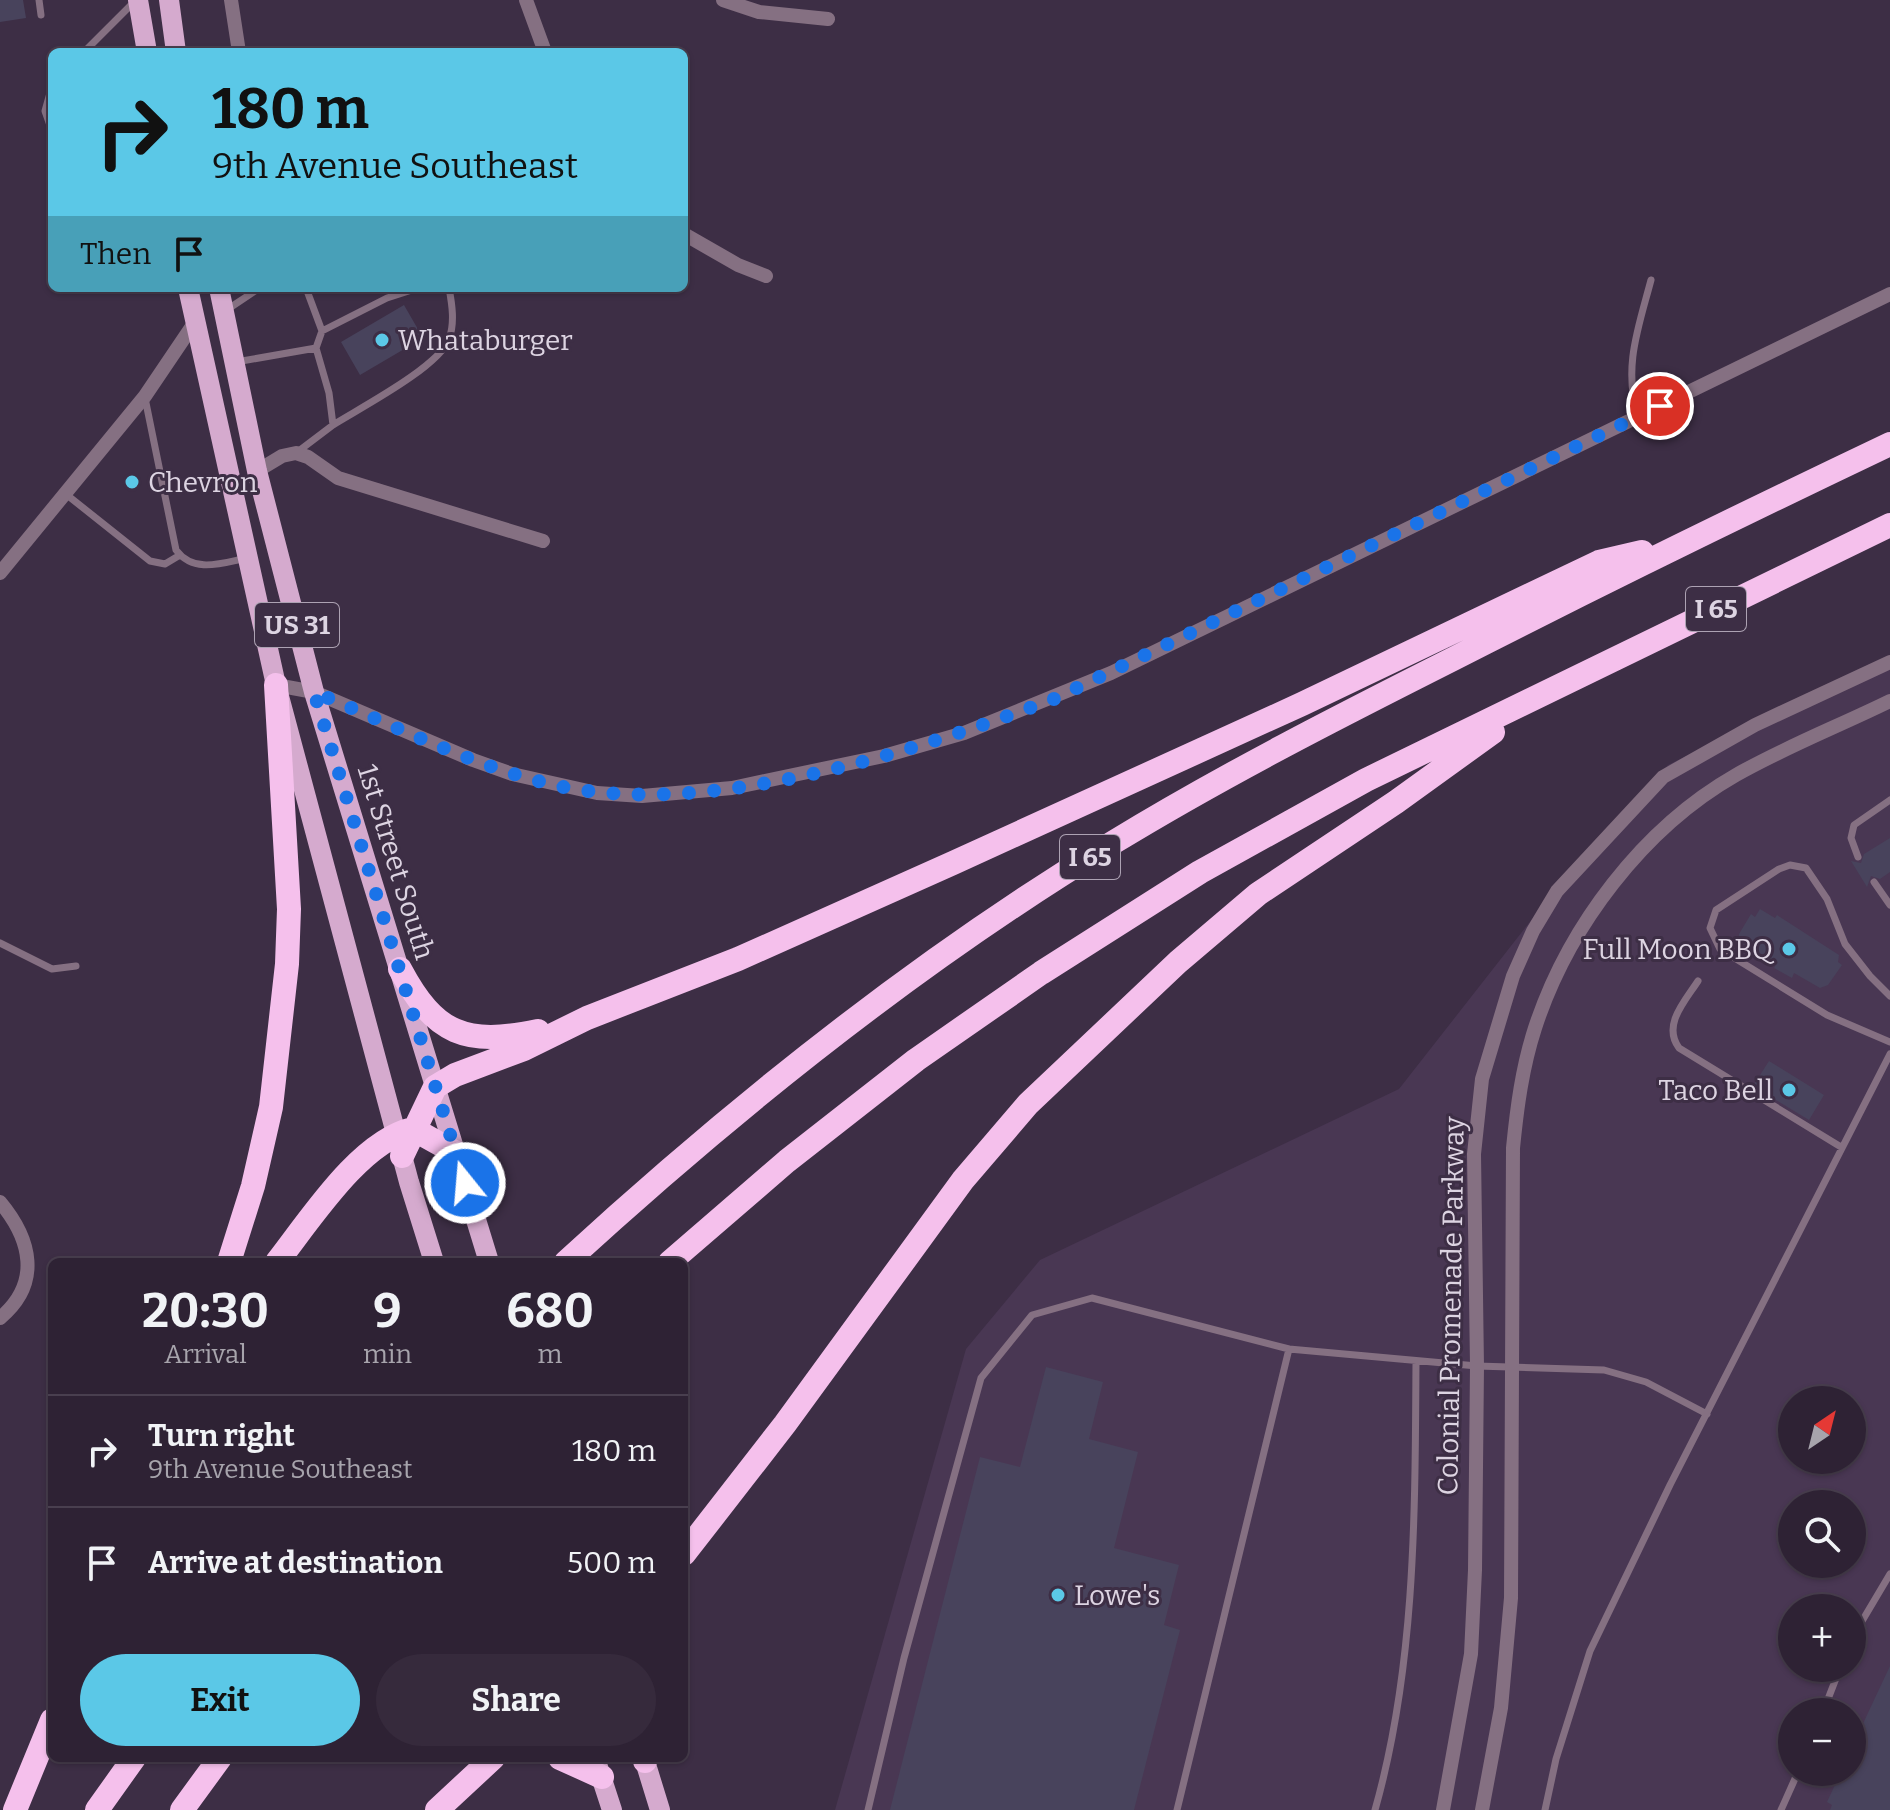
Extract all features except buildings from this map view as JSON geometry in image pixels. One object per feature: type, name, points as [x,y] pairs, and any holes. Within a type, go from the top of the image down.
[{"type":"highway","name":"I 65","points":[[571,1258],[759,1094],[827,1041],[894,990],[1080,864],[1311,731],[1676,545],[1890,444]]},
{"type":"highway","name":"I 65","points":[[675,1258],[787,1161],[916,1060],[1128,916],[1226,857],[1366,780],[1890,525]]},
{"type":"highway","points":[[280,1258],[334,1189],[404,1140],[435,1087],[576,1023],[738,959],[953,863],[1302,704],[1599,562],[1676,545]]},
{"type":"highway","points":[[230,1258],[253,1186],[271,1107],[287,964],[289,909],[276,685]]},
{"type":"highway","points":[[688,1549],[963,1180],[1028,1104],[1178,962],[1258,894],[1396,802],[1544,695]]},
{"type":"highway","points":[[400,969],[417,1000],[442,1023],[470,1037],[515,1036],[576,1023]]},
{"type":"highway","points":[[404,1140],[456,1153]]},
{"type":"highway","points":[[688,1565],[708,1523]]},
{"type":"highway","points":[[15,1810],[48,1730]]},
{"type":"highway","points":[[97,1810],[131,1762]]},
{"type":"highway","points":[[182,1810],[217,1762]]},
{"type":"highway","points":[[437,1810],[490,1762]]},
{"type":"highway","points":[[575,1762],[598,1768]]},
{"type":"main road","points":[[137,0],[146,48]]},
{"type":"main road","points":[[169,0],[175,48]]},
{"type":"main road","name":"US 31","points":[[189,292],[276,685],[404,1140],[409,1182],[433,1258]]},
{"type":"main road","name":"1st Street South","points":[[220,292],[257,471],[314,692],[488,1258]]},
{"type":"main road","points":[[195,322],[224,312]]},
{"type":"main road","points":[[646,1762],[660,1810]]},
{"type":"main road","points":[[598,1768],[612,1810]]},
{"type":"street","points":[[231,0],[238,48]]},
{"type":"street","points":[[526,0],[544,48]]},
{"type":"street","points":[[723,0],[759,12],[828,19]]},
{"type":"street","points":[[688,236],[738,265],[766,276]]},
{"type":"street","points":[[276,685],[314,692],[512,774],[583,790],[642,796],[685,794],[779,779],[884,756],[964,733],[1054,699],[1890,294]]},
{"type":"street","points":[[1,569],[67,495],[145,396],[195,322]]},
{"type":"street","points":[[257,471],[282,456],[296,453],[308,457],[338,478],[543,541]]},
{"type":"street","name":"Colonial Promenade Parkway","points":[[1443,1810],[1471,1654],[1477,1366],[1474,1154],[1482,1079],[1513,976],[1533,931],[1557,891],[1663,777],[1755,725],[1890,662]]},
{"type":"street","points":[[1482,1810],[1501,1708],[1511,1598],[1513,1148],[1518,1093],[1534,1030],[1549,989],[1577,936],[1632,862],[1686,810],[1735,775],[1890,701]]},
{"type":"street","points":[[0,1202],[25,1242],[29,1262],[14,1304],[0,1318]]},
{"type":"lane","points":[[39,0],[41,15]]},
{"type":"lane","points":[[88,48],[137,0]]},
{"type":"lane","points":[[48,100],[45,111],[48,120]]},
{"type":"lane","points":[[1638,417],[1631,394],[1630,365],[1651,280]]},
{"type":"lane","points":[[224,312],[254,292]]},
{"type":"lane","points":[[307,292],[322,331],[316,348],[329,393],[333,425]]},
{"type":"lane","points":[[322,331],[387,298],[406,292]]},
{"type":"lane","points":[[296,453],[333,425],[422,370],[449,340],[452,310],[450,292]]},
{"type":"lane","points":[[234,363],[316,348]]},
{"type":"lane","points":[[145,396],[167,509],[180,555],[205,566],[247,558]]},
{"type":"lane","points":[[67,495],[150,561],[165,564],[180,555]]},
{"type":"lane","points":[[1858,857],[1851,838],[1854,825],[1890,800]]},
{"type":"lane","points":[[1890,996],[1845,944],[1827,899],[1806,868],[1790,865],[1779,869],[1716,910],[1710,928],[1720,949],[1827,1015],[1890,1042]]},
{"type":"lane","points":[[1874,882],[1890,905]]},
{"type":"lane","points":[[0,943],[52,969],[76,966]]},
{"type":"lane","points":[[1698,981],[1673,1021],[1672,1035],[1679,1048],[1841,1147]]},
{"type":"lane","points":[[1545,1810],[1556,1759],[1590,1651],[1890,1054]]},
{"type":"lane","points":[[868,1810],[904,1658],[981,1378],[1032,1315],[1092,1298],[1289,1349],[1477,1366],[1604,1370],[1624,1375],[1707,1414]]},
{"type":"lane","points":[[1177,1810],[1289,1349]]},
{"type":"lane","points":[[1375,1810],[1386,1772],[1408,1625],[1415,1486],[1416,1361]]},
{"type":"lane","points":[[1866,1614],[1890,1574]]},
{"type":"lane","points":[[1781,1810],[1792,1786]]},
{"type":"shaded area","points":[[1890,655],[1890,1810],[835,1810],[966,1349],[1040,1260],[1399,1089],[1536,914],[1668,765]]},
{"type":"place","name":"Whataburger","points":[[382,340]]},
{"type":"place","name":"Chevron","points":[[132,482]]},
{"type":"place","name":"Full Moon BBQ","points":[[1789,949]]},
{"type":"place","name":"Taco Bell","points":[[1789,1090]]},
{"type":"place","name":"Lowe's","points":[[1058,1595]]},
{"type":"route","points":[[465,1183],[314,692],[512,774],[597,793],[642,796],[685,794],[779,779],[884,756],[964,733],[1054,699],[1660,406]]}]
